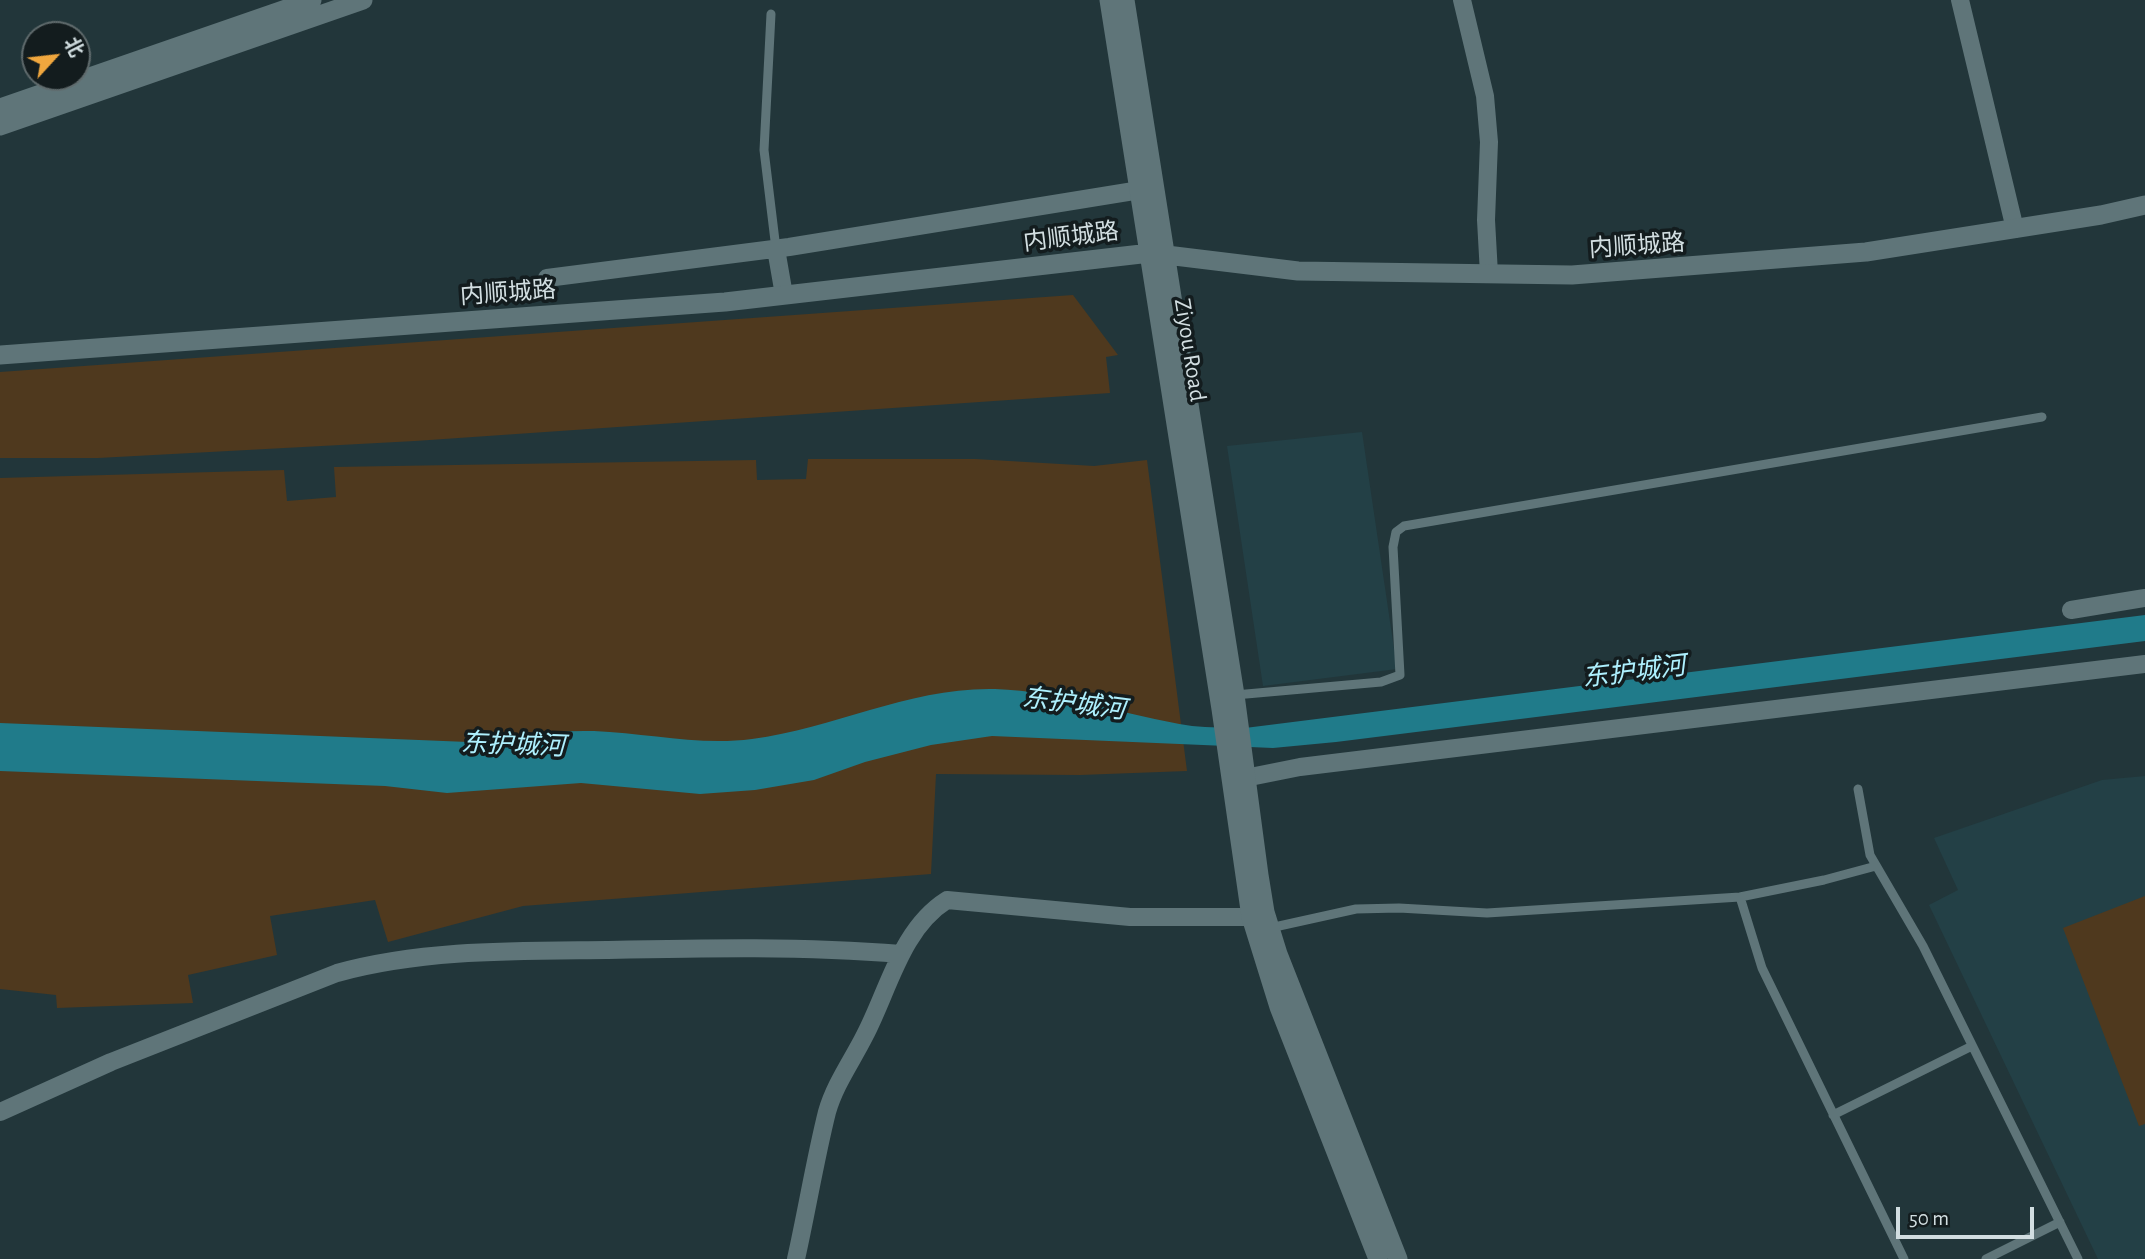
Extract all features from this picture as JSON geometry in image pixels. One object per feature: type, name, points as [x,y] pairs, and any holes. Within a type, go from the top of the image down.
[{"type":"street","points":[[0,108],[312,0]]},
{"type":"street","points":[[0,126],[362,0]]},
{"type":"street","name":"Ziyou Road","points":[[1109,0],[1140,190],[1158,253]]},
{"type":"street","name":"Ziyou Road","points":[[1125,0],[1158,253],[1231,704],[1239,769]]},
{"type":"street","points":[[1462,0],[1485,96],[1489,142],[1486,220],[1489,274]]},
{"type":"street","points":[[1960,0],[2015,229]]},
{"type":"street","points":[[547,278],[776,249],[1140,190]]},
{"type":"street","name":"内顺城路","points":[[0,355],[784,295],[1158,253],[1298,271],[1572,275],[1866,252],[2145,205]]},
{"type":"street","points":[[776,249],[784,295]]},
{"type":"street","points":[[2071,610],[2145,598]]},
{"type":"street","points":[[1239,769],[1300,767],[2145,664]]},
{"type":"street","points":[[1239,769],[1251,917],[1279,1007],[1378,1259]]},
{"type":"street","points":[[1239,769],[1270,928],[1398,1259]]},
{"type":"street","points":[[796,1259],[828,1111],[837,1084],[866,1034],[901,954],[930,910],[947,900],[1130,917],[1251,917]]},
{"type":"street","points":[[0,1112],[111,1062],[337,973],[370,963],[538,951],[811,947],[901,954]]},
{"type":"lane","points":[[771,14],[764,150],[776,249]]},
{"type":"lane","points":[[1231,704],[1381,681],[1400,675],[1393,547],[1396,532],[1404,526],[2042,417]]},
{"type":"lane","points":[[1858,789],[1866,845],[1923,946],[2078,1259]]},
{"type":"lane","points":[[1270,928],[1356,909],[1399,908],[1487,913],[1740,897],[1876,866]]},
{"type":"lane","points":[[1740,897],[1762,968],[1904,1259]]},
{"type":"lane","points":[[1833,1115],[1972,1046]]},
{"type":"lane","points":[[1986,1259],[2060,1222]]},
{"type":"shaded area","points":[[1073,295],[1118,355],[1106,357],[1110,393],[415,441],[98,458],[0,458],[0,372]]},
{"type":"shaded area","points":[[1362,432],[1397,669],[1263,686],[1227,446]]},
{"type":"shaded area","points":[[808,459],[975,459],[1094,466],[1147,460],[1187,771],[1080,775],[936,774],[931,874],[523,906],[388,942],[375,900],[270,916],[277,955],[188,975],[193,1003],[57,1008],[56,995],[0,989],[0,478],[284,470],[287,501],[336,497],[334,467],[756,460],[757,480],[806,479]]},
{"type":"shaded area","points":[[2145,776],[2145,1259],[2098,1259],[1929,905],[1958,890],[1934,838],[2102,780]]},
{"type":"shaded area","points":[[2145,896],[2145,1124],[2139,1126],[2063,928]]},
{"type":"water","name":"东护城河","points":[[2145,615],[2145,641],[1336,742],[1273,748],[992,736],[931,745],[865,762],[814,780],[755,790],[700,794],[581,783],[447,793],[385,786],[0,771],[0,723],[468,742],[578,731],[732,741],[783,734],[933,694],[995,689],[1045,694],[1192,726],[1245,728]]}]
